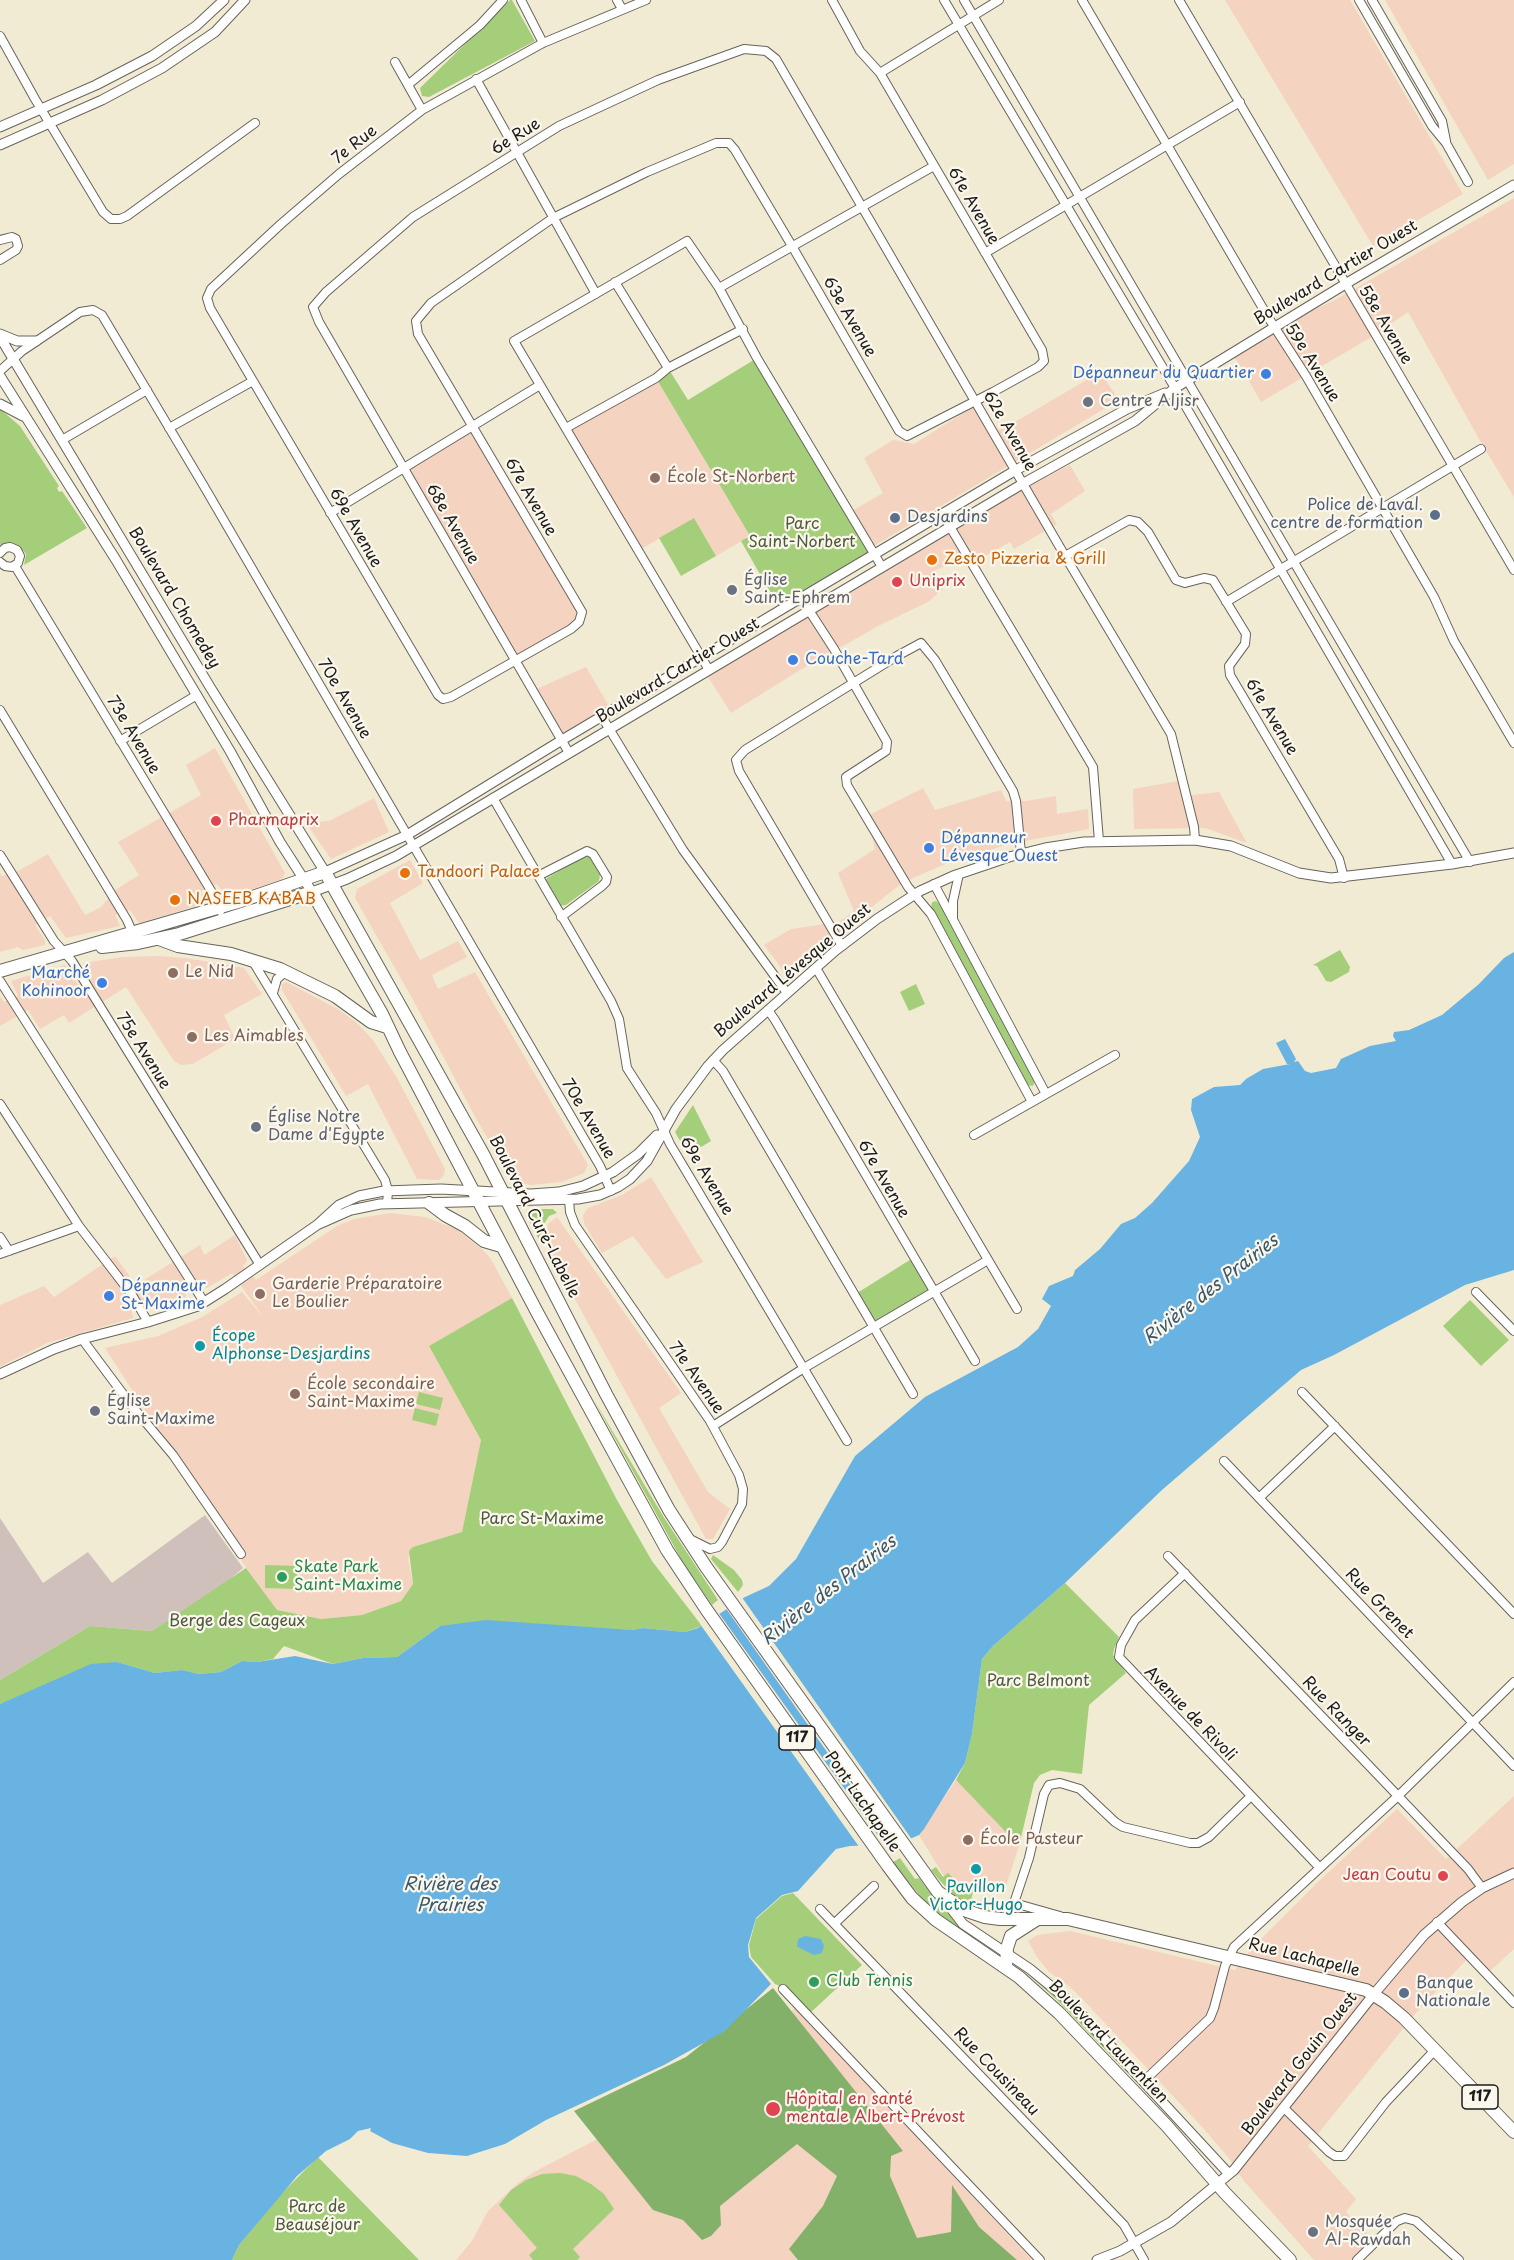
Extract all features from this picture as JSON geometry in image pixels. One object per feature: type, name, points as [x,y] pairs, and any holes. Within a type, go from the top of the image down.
[{"type":"main road","points":[[0,971],[71,951],[135,938],[325,872]]},
{"type":"main road","name":"Boulevard Curé-Labelle","points":[[325,872],[406,1014],[505,1197],[630,1441],[684,1535],[727,1595]]},
{"type":"main road","points":[[159,939],[224,921],[312,892],[387,1027]]},
{"type":"main road","points":[[135,938],[159,939],[178,946],[223,952],[285,971],[330,993],[371,1022],[387,1027]]},
{"type":"main road","name":"117","points":[[387,1027],[501,1245]]},
{"type":"main road","points":[[429,1203],[484,1241],[501,1245]]},
{"type":"main road","name":"Pont Lachapelle","points":[[501,1245],[650,1520],[706,1610],[888,1866]]},
{"type":"main road","name":"Pont Lachapelle","points":[[727,1595],[908,1852]]},
{"type":"main road","name":"Boulevard Laurentien","points":[[908,1852],[942,1897]]},
{"type":"main road","name":"Boulevard Laurentien","points":[[888,1866],[912,1898],[936,1920],[1006,1967],[1059,2013],[1290,2260]]},
{"type":"main road","name":"Rue Lachapelle","points":[[942,1897],[964,1910],[985,1917],[1068,1919],[1362,1988],[1374,1994],[1398,2013],[1514,2132]]},
{"type":"main road","points":[[1006,1967],[1006,1954],[1011,1936],[1037,1920]]},
{"type":"street","points":[[0,127],[96,85],[152,56],[196,26],[224,0]]},
{"type":"street","points":[[0,145],[117,92],[178,58],[215,32],[245,0]]},
{"type":"street","points":[[409,84],[480,25],[503,0]]},
{"type":"street","points":[[520,0],[543,43]]},
{"type":"street","points":[[617,0],[622,9]]},
{"type":"street","name":"7e Rue","points":[[207,298],[211,289],[281,224],[373,147],[423,110],[543,43],[646,0]]},
{"type":"street","name":"61e Avenue","points":[[832,0],[860,51],[880,73],[1042,350],[1044,361],[1038,367],[976,401]]},
{"type":"street","points":[[944,0],[1176,388],[1452,864]]},
{"type":"street","points":[[964,0],[1470,862]]},
{"type":"street","points":[[880,73],[999,0]]},
{"type":"street","name":"59e Avenue","points":[[1082,0],[1274,327],[1306,376],[1434,597],[1454,641],[1514,743]]},
{"type":"street","name":"58e Avenue","points":[[1179,0],[1514,570]]},
{"type":"street","points":[[1359,0],[1432,126],[1446,142],[1468,182]]},
{"type":"street","points":[[1372,0],[1442,121],[1446,142]]},
{"type":"street","points":[[0,36],[41,109],[103,212],[109,218],[117,220],[127,216],[255,123]]},
{"type":"street","name":"6e Rue","points":[[314,308],[326,292],[413,217],[559,126],[658,80],[744,49],[765,51]]},
{"type":"street","name":"62e Avenue","points":[[765,51],[776,59],[1171,734],[1194,827],[1195,840]]},
{"type":"street","points":[[395,62],[423,110]]},
{"type":"street","points":[[476,80],[596,294]]},
{"type":"street","points":[[1010,111],[1024,102]]},
{"type":"street","points":[[985,253],[1240,102]]},
{"type":"street","name":"63e Avenue","points":[[553,218],[647,172],[716,142],[729,143],[792,246],[899,431],[907,436],[913,434],[976,401]]},
{"type":"street","points":[[719,288],[934,166]]},
{"type":"street","name":"Boulevard Cartier Ouest","points":[[325,872],[407,835],[1016,470],[1126,409],[1176,388],[1345,284],[1514,185]]},
{"type":"street","name":"67e Avenue","points":[[515,662],[572,630],[579,622],[582,612],[418,334],[416,321],[431,303],[553,218]]},
{"type":"street","points":[[0,240],[12,237],[16,239],[18,246],[16,250],[0,260]]},
{"type":"street","points":[[709,670],[514,340],[687,241],[719,288],[757,357],[882,567]]},
{"type":"street","points":[[615,282],[668,368]]},
{"type":"street","points":[[1119,293],[1132,286]]},
{"type":"street","name":"69e Avenue","points":[[207,298],[210,308],[438,695],[443,699],[451,697],[515,662]]},
{"type":"street","name":"68e Avenue","points":[[314,308],[319,322],[569,753]]},
{"type":"street","name":"70e Avenue","points":[[13,358],[86,309],[96,310],[108,324],[595,1156],[611,1191]]},
{"type":"street","points":[[566,428],[656,378],[668,368],[743,329]]},
{"type":"street","points":[[0,335],[17,341],[36,341]]},
{"type":"street","name":"Boulevard Chomedey","points":[[0,335],[325,872]]},
{"type":"street","points":[[0,365],[13,358]]},
{"type":"street","points":[[0,371],[13,358]]},
{"type":"street","name":"Boulevard Chomedey","points":[[0,376],[101,536],[197,695],[304,880]]},
{"type":"street","points":[[169,428],[253,381]]},
{"type":"street","points":[[330,513],[540,385]]},
{"type":"street","name":"Boulevard Cartier Ouest","points":[[312,892],[389,860],[413,846],[1024,483],[1135,421],[1176,388]]},
{"type":"street","points":[[62,440],[147,390]]},
{"type":"street","points":[[0,404],[25,418]]},
{"type":"street","points":[[1226,602],[1481,449]]},
{"type":"street","points":[[1220,465],[1232,456]]},
{"type":"street","points":[[943,515],[1093,767],[1099,841]]},
{"type":"street","name":"61e Avenue","points":[[1065,556],[1129,520],[1138,522],[1148,532],[1176,580],[1185,583],[1204,578],[1213,580],[1246,634],[1245,644],[1229,666],[1230,675],[1339,859],[1344,878]]},
{"type":"street","name":"73e Avenue","points":[[0,553],[7,547],[15,549],[20,558],[15,566],[219,908],[224,921]]},
{"type":"street","points":[[0,562],[6,567],[15,566]]},
{"type":"street","points":[[801,598],[854,683],[887,742],[886,751],[846,777],[847,785],[913,895],[931,914],[1032,1102]]},
{"type":"street","points":[[1327,649],[1341,641]]},
{"type":"street","points":[[842,946],[739,771],[736,760],[745,750],[921,643],[936,660],[1012,791],[1016,801],[1021,853]]},
{"type":"street","points":[[120,741],[197,695]]},
{"type":"street","points":[[0,710],[135,938]]},
{"type":"street","points":[[602,717],[683,850],[787,993]]},
{"type":"street","points":[[1381,742],[1395,735]]},
{"type":"street","name":"69e Avenue","points":[[493,798],[611,1001],[619,1019],[627,1068],[847,1441]]},
{"type":"street","name":"Boulevard Lévesque Ouest","points":[[0,1374],[82,1339],[148,1322],[204,1302],[317,1225],[344,1202],[367,1194],[388,1191],[472,1189],[505,1197],[569,1200],[593,1197],[611,1191],[630,1179],[643,1166],[663,1129],[713,1060],[816,968],[877,919],[913,895],[959,874],[1021,853],[1053,846],[1099,841],[1195,840],[1231,846],[1307,876],[1322,878],[1344,878],[1470,862],[1514,853]]},
{"type":"street","points":[[538,876],[587,851],[593,854],[607,877],[602,886],[561,917]]},
{"type":"street","name":"75e Avenue","points":[[0,855],[54,941],[71,951],[260,1265]]},
{"type":"street","points":[[953,920],[954,896],[959,874]]},
{"type":"street","points":[[304,880],[312,892]]},
{"type":"street","points":[[934,884],[1046,1094]]},
{"type":"street","points":[[252,960],[383,1178],[388,1191],[387,1204]]},
{"type":"street","points":[[816,968],[1017,1309]]},
{"type":"street","points":[[273,993],[277,979],[285,971]]},
{"type":"street","points":[[0,981],[204,1302]]},
{"type":"street","name":"67e Avenue","points":[[768,1010],[975,1361]]},
{"type":"street","points":[[974,1135],[1115,1055]]},
{"type":"street","points":[[713,1060],[723,1071],[913,1394]]},
{"type":"street","points":[[0,1104],[79,1226],[132,1295],[148,1322]]},
{"type":"street","name":"Boulevard Lévesque Ouest","points":[[317,1225],[351,1210],[387,1204],[478,1202],[505,1197],[553,1194],[583,1186],[604,1176],[638,1154],[663,1129]]},
{"type":"street","name":"71e Avenue","points":[[569,1200],[570,1212],[575,1225],[713,1426],[739,1475],[743,1489],[742,1504],[724,1540],[716,1548],[706,1549],[684,1535]]},
{"type":"street","points":[[0,1254],[79,1226]]},
{"type":"street","points":[[0,1237],[9,1251]]},
{"type":"street","points":[[713,1426],[804,1368],[988,1260]]},
{"type":"street","points":[[1476,1292],[1514,1331]]},
{"type":"street","points":[[82,1339],[132,1406],[173,1455],[241,1554]]},
{"type":"street","points":[[1302,1392],[1514,1614]]},
{"type":"street","points":[[1259,1498],[1335,1426]]},
{"type":"street","name":"Rue Grenet","points":[[1224,1461],[1514,1766]]},
{"type":"street","name":"Rue Ranger","points":[[1168,1556],[1468,1869],[1482,1888]]},
{"type":"street","name":"Avenue de Rivoli","points":[[1185,1573],[1136,1620],[1121,1645],[1119,1657],[1320,1868]]},
{"type":"street","points":[[1144,2081],[1211,2016],[1229,1956],[1234,1947],[1398,1796],[1514,1682]]},
{"type":"street","name":"Rue Lachapelle","points":[[1068,1919],[1038,1908],[1014,1903],[1029,1858],[1044,1794],[1052,1783],[1083,1790],[1110,1818],[1123,1827],[1190,1844],[1198,1843],[1209,1837],[1251,1796]]},
{"type":"street","name":"Boulevard Gouin Ouest","points":[[1097,2260],[1135,2243],[1171,2222],[1239,2165],[1374,1994],[1437,1922],[1455,1906],[1482,1888],[1514,1873]]},
{"type":"street","points":[[835,1923],[874,1886]]},
{"type":"street","name":"Boulevard Laurentien","points":[[942,1897],[963,1924],[1063,1995],[1229,2174]]},
{"type":"street","name":"Rue Cousineau","points":[[820,1909],[1124,2225],[1144,2260]]},
{"type":"street","points":[[1437,1922],[1514,2003]]},
{"type":"street","points":[[783,1989],[1040,2260]]},
{"type":"street","points":[[1284,2108],[1329,2152],[1335,2156],[1344,2156],[1386,2102],[1435,2050]]},
{"type":"street","points":[[1357,2260],[1397,2221],[1405,2218],[1416,2222],[1459,2260]]},
{"type":"shaded area","points":[[1225,0],[1350,0],[1463,194],[1373,246]]},
{"type":"shaded area","points":[[1385,0],[1514,0],[1514,164],[1488,180]]},
{"type":"shaded area","points":[[1514,198],[1514,497],[1408,312],[1375,335],[1261,402],[1236,359],[1225,358],[1274,327],[1333,301]]},
{"type":"shaded area","points":[[1100,372],[1119,400],[872,547],[850,512],[883,493],[864,458],[893,440],[914,444],[973,407],[991,430],[1003,429]]},
{"type":"shaded area","name":"École St-Norbert","points":[[656,378],[750,536],[716,556],[694,518],[638,551],[566,428]]},
{"type":"shaded area","points":[[473,426],[582,612],[579,622],[515,662],[404,468]]},
{"type":"shaded area","points":[[1070,465],[1085,491],[1051,514],[1057,524],[1014,549],[1010,542],[979,559],[966,556],[934,571],[943,589],[928,602],[834,649],[731,713],[708,677],[715,671],[954,524]]},
{"type":"shaded area","points":[[586,667],[612,711],[562,740],[532,691]]},
{"type":"shaded area","points":[[215,748],[285,873],[282,879],[228,898],[217,884],[201,891],[206,903],[139,923],[130,910],[115,915],[120,926],[66,938],[50,916],[35,925],[45,940],[45,945],[23,950],[18,947],[0,952],[0,873],[2,876],[20,870],[48,854],[85,915],[101,907],[115,890],[139,875],[118,842],[201,795],[186,765]]},
{"type":"shaded area","points":[[1178,781],[1184,796],[1219,792],[1247,843],[1205,828],[1134,829],[1133,789]]},
{"type":"shaded area","points":[[923,788],[935,810],[1001,790],[1006,801],[1026,801],[1056,796],[1057,814],[1088,809],[1089,829],[1009,844],[950,862],[913,878],[897,887],[843,930],[788,980],[764,945],[791,929],[839,922],[854,911],[838,873],[875,849],[867,816]]},
{"type":"shaded area","points":[[374,798],[389,832],[331,859],[306,823],[329,821]]},
{"type":"shaded area","points":[[410,860],[423,883],[390,903],[420,960],[458,941],[467,957],[432,975],[438,989],[475,972],[588,1165],[584,1173],[562,1182],[531,1185],[519,1183],[510,1177],[478,1122],[412,998],[355,898],[357,889]]},
{"type":"shaded area","points":[[123,957],[186,958],[244,968],[262,994],[224,1015],[235,1039],[193,1064],[181,1065],[174,1061],[126,987],[69,1023],[64,1015],[40,1029],[28,1010],[0,1026],[0,996],[4,1002],[18,996],[11,981],[65,965],[80,988],[92,978],[83,963]]},
{"type":"shaded area","points":[[286,982],[338,1009],[358,1024],[373,1040],[397,1078],[445,1169],[444,1175],[439,1180],[417,1179],[368,1084],[346,1096],[282,990],[282,984]]},
{"type":"shaded area","points":[[651,1177],[703,1262],[666,1279],[633,1236],[602,1253],[584,1224],[583,1215],[588,1208],[622,1195]]},
{"type":"shaded area","name":"École secondaire Saint-Maxime","points":[[390,1213],[425,1217],[456,1229],[491,1259],[512,1298],[429,1346],[481,1440],[462,1532],[413,1547],[408,1558],[413,1584],[401,1601],[362,1615],[321,1619],[276,1610],[243,1563],[105,1348],[158,1336],[202,1317],[242,1292],[264,1318],[232,1273],[207,1288],[199,1280],[185,1286],[186,1297],[156,1310],[148,1302],[131,1308],[133,1318],[47,1343],[0,1367],[0,1305],[44,1286],[54,1297],[115,1256],[136,1285],[200,1245],[204,1255],[235,1235],[247,1261],[243,1266],[256,1280],[337,1226],[354,1219]]},
{"type":"shaded area","points":[[557,1217],[681,1393],[659,1408],[708,1492],[730,1509],[713,1539],[706,1539],[547,1248],[545,1235],[548,1224]]},
{"type":"shaded area","points":[[205,1515],[243,1568],[223,1585],[152,1631],[90,1626],[0,1680],[0,1518],[43,1583],[88,1552],[112,1583]]},
{"type":"shaded area","name":"École Pasteur","points":[[956,1780],[1019,1846],[1004,1892],[947,1881],[919,1835]]},
{"type":"shaded area","points":[[1514,1796],[1514,1949],[1489,1972],[1472,1954],[1415,2014],[1308,2146],[1356,2199],[1346,2212],[1379,2245],[1364,2258],[1366,2260],[1314,2260],[1243,2180],[1228,2157],[1203,2128],[1087,2004],[1070,1987],[1049,1972],[1028,1941],[1037,1935],[1070,1931],[1235,1970],[1251,1949],[1319,1881],[1397,1809],[1446,1859]]},
{"type":"shaded area","name":"Hôpital en santé mentale Albert-Prévost","points":[[795,2008],[1032,2260],[456,2260],[472,2241],[488,2211],[519,2182],[534,2172],[719,2076]]},
{"type":"green space","points":[[510,0],[535,41],[429,97],[422,96],[420,88]]},
{"type":"green space","name":"Parc Saint-Norbert","points":[[757,358],[875,555],[781,611],[741,541],[750,536],[656,378],[668,368],[688,400]]},
{"type":"green space","points":[[0,409],[20,426],[59,486],[57,488],[59,492],[62,491],[87,528],[24,565],[26,554],[20,547],[8,542],[0,546]]},
{"type":"green space","points":[[694,518],[716,556],[681,576],[659,538]]},
{"type":"green space","points":[[585,856],[593,859],[600,874],[599,881],[566,905],[559,906],[545,882],[547,878]]},
{"type":"green space","points":[[936,901],[940,904],[1035,1080],[1033,1086],[1026,1085],[931,908],[932,902]]},
{"type":"green space","points":[[1340,950],[1350,967],[1349,972],[1331,982],[1326,981],[1317,966],[1313,965]]},
{"type":"green space","points":[[916,984],[925,1004],[909,1011],[900,992]]},
{"type":"green space","points":[[693,1105],[711,1141],[688,1155],[675,1132]]},
{"type":"green space","points":[[537,1209],[553,1209],[557,1213],[549,1216],[544,1224],[542,1246],[529,1220],[530,1214]]},
{"type":"green space","points":[[913,1258],[933,1293],[874,1327],[854,1295]]},
{"type":"green space","name":"Parc St-Maxime","points":[[512,1298],[617,1500],[652,1561],[702,1626],[685,1632],[643,1628],[632,1630],[440,1626],[397,1657],[363,1658],[333,1664],[284,1646],[273,1659],[257,1662],[242,1661],[221,1672],[199,1674],[182,1670],[155,1673],[117,1662],[0,1704],[0,1680],[90,1626],[152,1631],[246,1568],[277,1610],[321,1619],[362,1615],[401,1601],[413,1584],[409,1551],[413,1547],[462,1532],[481,1440],[429,1346]]},
{"type":"green space","points":[[1470,1300],[1509,1340],[1481,1366],[1443,1326]]},
{"type":"green space","points":[[419,1392],[443,1398],[440,1410],[416,1404]]},
{"type":"green space","points":[[594,1400],[663,1516],[718,1600],[712,1605],[682,1561]]},
{"type":"green space","points":[[415,1408],[439,1414],[436,1426],[412,1420]]},
{"type":"green space","points":[[713,1555],[734,1570],[742,1580],[743,1585],[738,1592],[711,1559]]},
{"type":"green space","name":"Skate Park Saint-Maxime","points":[[265,1565],[298,1566],[298,1589],[265,1588]]},
{"type":"green space","name":"Parc Belmont","points":[[1065,1583],[1119,1637],[1113,1655],[1126,1673],[1089,1705],[1082,1774],[1052,1770],[1040,1775],[1034,1783],[1019,1846],[956,1780],[965,1763],[972,1734],[982,1659],[993,1646]]},
{"type":"green space","points":[[900,1858],[915,1879],[919,1878],[943,1909],[976,1938],[975,1940],[943,1917],[920,1896],[893,1862]]},
{"type":"green space","points":[[936,1867],[943,1877],[948,1873],[953,1878],[952,1883],[974,1888],[970,1904],[956,1897],[941,1882],[931,1870]]},
{"type":"green space","points":[[793,1893],[862,1965],[809,2014],[785,1988],[775,1984],[751,1957],[749,1945],[756,1919],[782,1896]]},
{"type":"green space","points":[[1017,1964],[1065,2004],[1186,2133],[1058,2001]]},
{"type":"green space","points":[[773,1988],[903,2151],[891,2156],[890,2176],[917,2238],[951,2232],[952,2185],[979,2227],[1017,2260],[798,2260],[789,2249],[823,2206],[837,2176],[797,2144],[720,2206],[721,2225],[711,2236],[702,2240],[683,2220],[653,2210],[574,2111],[686,2057]]},
{"type":"green space","name":"Parc de Beauséjour","points":[[318,2157],[419,2260],[232,2260],[239,2245],[279,2196]]},
{"type":"green space","points":[[560,2173],[576,2176],[591,2184],[604,2194],[614,2209],[573,2249],[580,2257],[577,2260],[533,2260],[529,2255],[537,2248],[499,2205],[511,2190],[526,2180],[542,2174]]},
{"type":"water","name":"Rivière des Prairies","points":[[1514,952],[1514,1270],[1465,1285],[1334,1355],[1301,1370],[1162,1490],[1065,1583],[993,1646],[982,1659],[972,1734],[965,1763],[924,1829],[919,1835],[903,1842],[836,1849],[798,1891],[782,1895],[756,1918],[748,1945],[749,1957],[771,1984],[725,2031],[664,2065],[546,2120],[505,2144],[467,2156],[428,2153],[392,2143],[370,2131],[371,2128],[358,2131],[350,2139],[326,2151],[297,2176],[239,2245],[232,2260],[0,2260],[0,1704],[91,1664],[117,1662],[155,1673],[182,1670],[199,1674],[221,1672],[242,1661],[257,1662],[295,1656],[333,1664],[363,1658],[397,1657],[440,1626],[486,1620],[685,1632],[698,1628],[745,1597],[769,1586],[796,1559],[855,1456],[925,1397],[1018,1347],[1038,1329],[1051,1306],[1042,1299],[1049,1286],[1073,1276],[1075,1270],[1100,1249],[1121,1224],[1135,1218],[1152,1203],[1189,1161],[1200,1137],[1191,1110],[1192,1099],[1214,1087],[1240,1085],[1263,1069],[1290,1064],[1287,1064],[1276,1043],[1285,1039],[1296,1059],[1294,1062],[1298,1061],[1305,1071],[1311,1073],[1336,1068],[1341,1059],[1370,1046],[1396,1041],[1393,1036],[1394,1032],[1409,1030],[1442,1015],[1479,984],[1504,958]]},
{"type":"water","points":[[805,1936],[821,1939],[824,1946],[822,1953],[814,1955],[797,1946],[798,1939]]},
{"type":"pier","points":[[741,1596],[913,1841],[894,1847],[725,1607]]},
{"type":"pier","points":[[718,1612],[887,1848],[860,1848],[700,1624]]},
{"type":"place","name":"Dépanneur du Quartier","points":[[1266,374]]},
{"type":"place","name":"Centre Aljisr","points":[[1088,402]]},
{"type":"place","name":"École St-Norbert","points":[[655,478]]},
{"type":"place","name":"Police de Laval. centre de formation","points":[[1435,515]]},
{"type":"place","name":"Desjardins","points":[[895,518]]},
{"type":"place","name":"Zesto Pizzeria & Grill","points":[[932,560]]},
{"type":"place","name":"Uniprix","points":[[897,582]]},
{"type":"place","name":"Église Saint-Ephrem","points":[[732,590]]},
{"type":"place","name":"Couche-Tard","points":[[793,660]]},
{"type":"place","name":"Pharmaprix","points":[[216,821]]},
{"type":"place","name":"Dépanneur Lévesque Ouest","points":[[929,848]]},
{"type":"place","name":"Tandoori Palace","points":[[405,873]]},
{"type":"place","name":"NASEEB KABAB","points":[[175,900]]},
{"type":"place","name":"Le Nid","points":[[173,973]]},
{"type":"place","name":"Marché Kohinoor","points":[[102,983]]},
{"type":"place","name":"Les Aimables","points":[[192,1037]]},
{"type":"place","name":"Église Notre Dame d'Egypte","points":[[256,1127]]},
{"type":"place","name":"Garderie Préparatoire Le Boulier","points":[[260,1294]]},
{"type":"place","name":"Dépanneur St-Maxime","points":[[109,1296]]},
{"type":"place","name":"Écope Alphonse-Desjardins","points":[[200,1346]]},
{"type":"place","name":"École secondaire Saint-Maxime","points":[[295,1394]]},
{"type":"place","name":"Église Saint-Maxime","points":[[95,1411]]},
{"type":"place","name":"Skate Park Saint-Maxime","points":[[282,1577]]},
{"type":"place","name":"École Pasteur","points":[[968,1840]]},
{"type":"place","name":"Pavillon Victor-Hugo","points":[[976,1869]]},
{"type":"place","name":"Jean Coutu","points":[[1443,1876]]},
{"type":"place","name":"Club Tennis","points":[[814,1982]]},
{"type":"place","name":"Banque Nationale","points":[[1404,1993]]},
{"type":"place","name":"Hôpital en santé mentale Albert-Prévost","points":[[773,2109]]},
{"type":"place","name":"Mosquée Al-Rawdah","points":[[1313,2232]]},
{"type":"park label","name":"Berge des Cageux","points":[[237,1622]]}]
